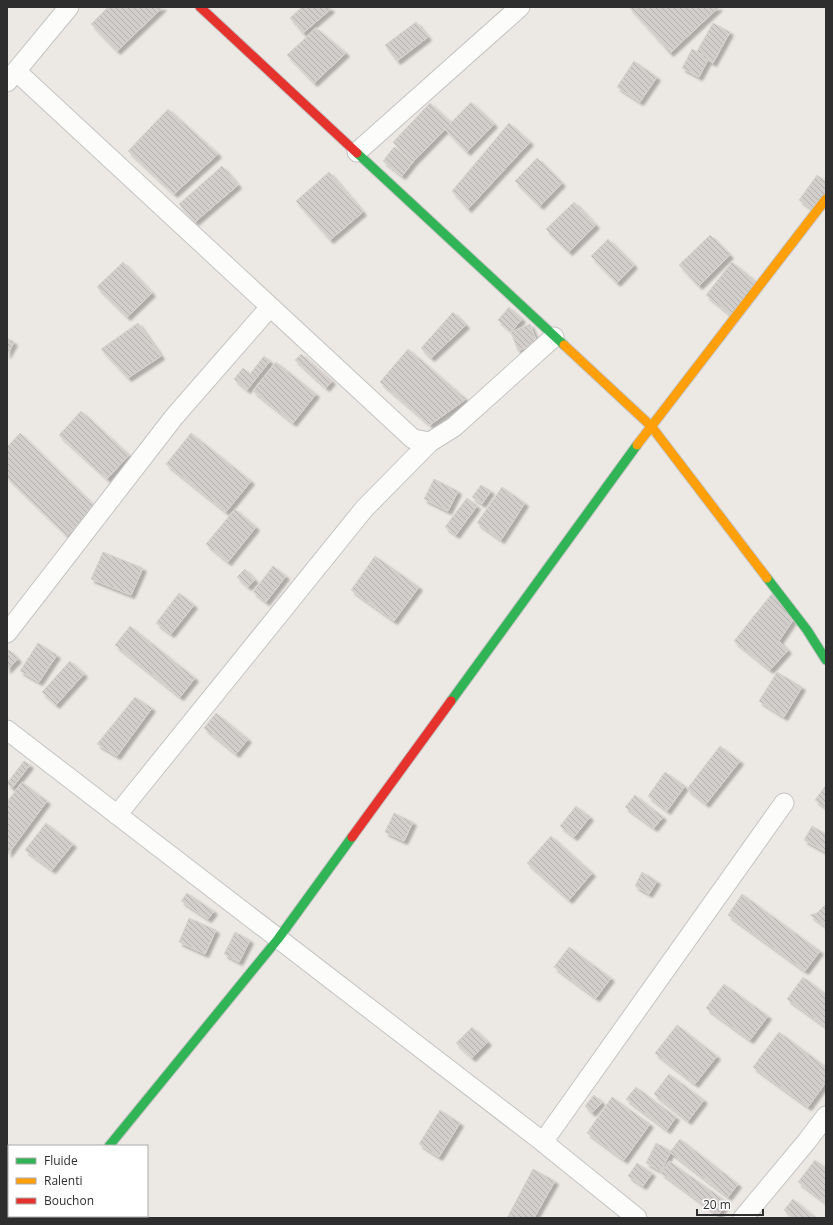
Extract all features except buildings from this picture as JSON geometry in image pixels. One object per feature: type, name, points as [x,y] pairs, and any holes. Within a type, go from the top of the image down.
[{"type":"street","points":[[70,7],[11,76],[270,307],[413,439],[430,442]]},
{"type":"street","points":[[200,7],[650,426],[807,630],[826,660]]},
{"type":"street","points":[[357,152],[520,7]]},
{"type":"street","points":[[110,1145],[278,940],[650,426],[826,199]]},
{"type":"street","points":[[7,633],[174,417],[270,307]]},
{"type":"street","points":[[118,815],[364,509],[430,442],[454,427],[554,337]]},
{"type":"street","points":[[7,730],[278,940],[543,1142],[637,1218]]},
{"type":"street","points":[[543,1142],[784,803]]},
{"type":"street","points":[[743,1218],[826,1116]]},
{"type":"traffic: fast","points":[[357,153],[564,345]]},
{"type":"traffic: fast","points":[[451,701],[637,445]]},
{"type":"traffic: fast","points":[[767,578],[807,630],[826,660]]},
{"type":"traffic: fast","points":[[110,1145],[278,939],[352,837]]},
{"type":"traffic: slow","points":[[637,445],[826,199]]},
{"type":"traffic: slow","points":[[564,345],[651,426],[767,578]]},
{"type":"traffic: jam","points":[[200,7],[357,153]]},
{"type":"traffic: jam","points":[[352,837],[451,701]]}]
